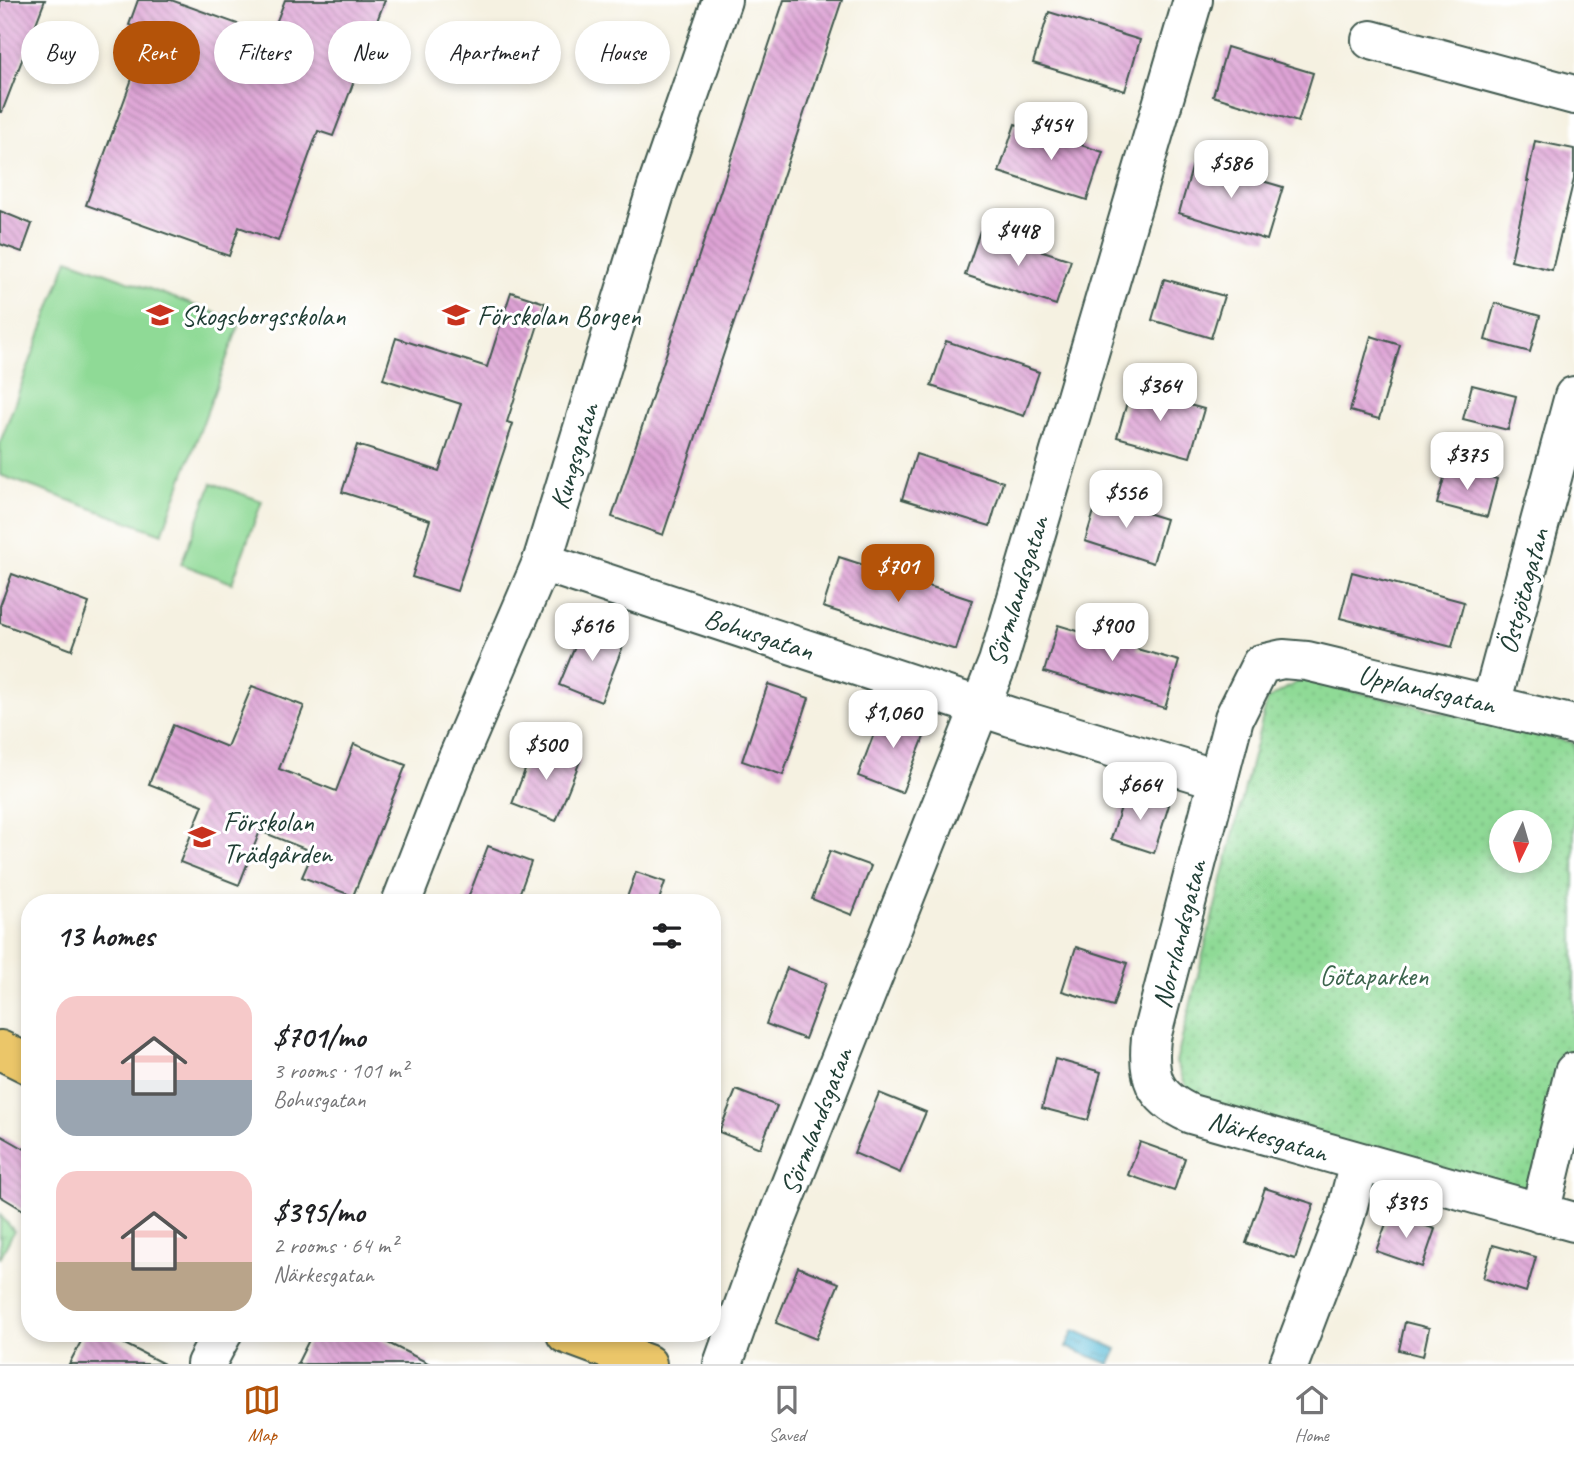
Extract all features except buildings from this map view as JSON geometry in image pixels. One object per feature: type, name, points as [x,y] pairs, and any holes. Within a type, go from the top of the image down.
[{"type":"main road","points":[[0,1050],[21,1060]]},
{"type":"main road","points":[[588,1342],[647,1364]]},
{"type":"street","name":"Kungsgatan","points":[[404,894],[453,769],[542,562],[656,190],[722,0]]},
{"type":"street","name":"Sörmlandsgatan","points":[[723,1364],[755,1274],[998,662],[1193,0]]},
{"type":"street","points":[[1371,40],[1574,95]]},
{"type":"street","name":"Östgötagatan","points":[[1491,704],[1574,396]]},
{"type":"street","name":"Bohusgatan","points":[[542,562],[979,705],[1217,779]]},
{"type":"street","name":"Upplandsgatan","points":[[1278,660],[1307,661],[1574,725]]},
{"type":"street","name":"Norrlandsgatan","points":[[1167,1101],[1156,1087],[1149,1063],[1151,1038],[1179,941],[1234,718],[1261,664],[1278,660]]},
{"type":"street","points":[[1557,1217],[1574,1072]]},
{"type":"street","name":"Närkesgatan","points":[[1167,1101],[1191,1114],[1557,1217]]},
{"type":"street","points":[[1289,1364],[1345,1217],[1359,1163]]},
{"type":"street","points":[[206,1364],[218,1342]]},
{"type":"green space","points":[[68,259],[240,322],[162,534],[0,475],[0,443]]},
{"type":"green space","points":[[212,483],[262,501],[232,583],[181,564]]},
{"type":"green space","name":"Götaparken","points":[[1302,679],[1574,743],[1574,1043],[1534,1200],[1192,1100],[1176,1062],[1267,700]]},
{"type":"green space","points":[[0,1215],[14,1231],[0,1258]]},
{"type":"water","points":[[1074,1330],[1117,1349],[1110,1364],[1066,1347]]},
{"type":"place","name":"Skogsborgsskolan","points":[[160,315]]},
{"type":"place","name":"Förskolan Borgen","points":[[456,315]]},
{"type":"place","name":"Förskolan Trädgården","points":[[202,837]]}]
